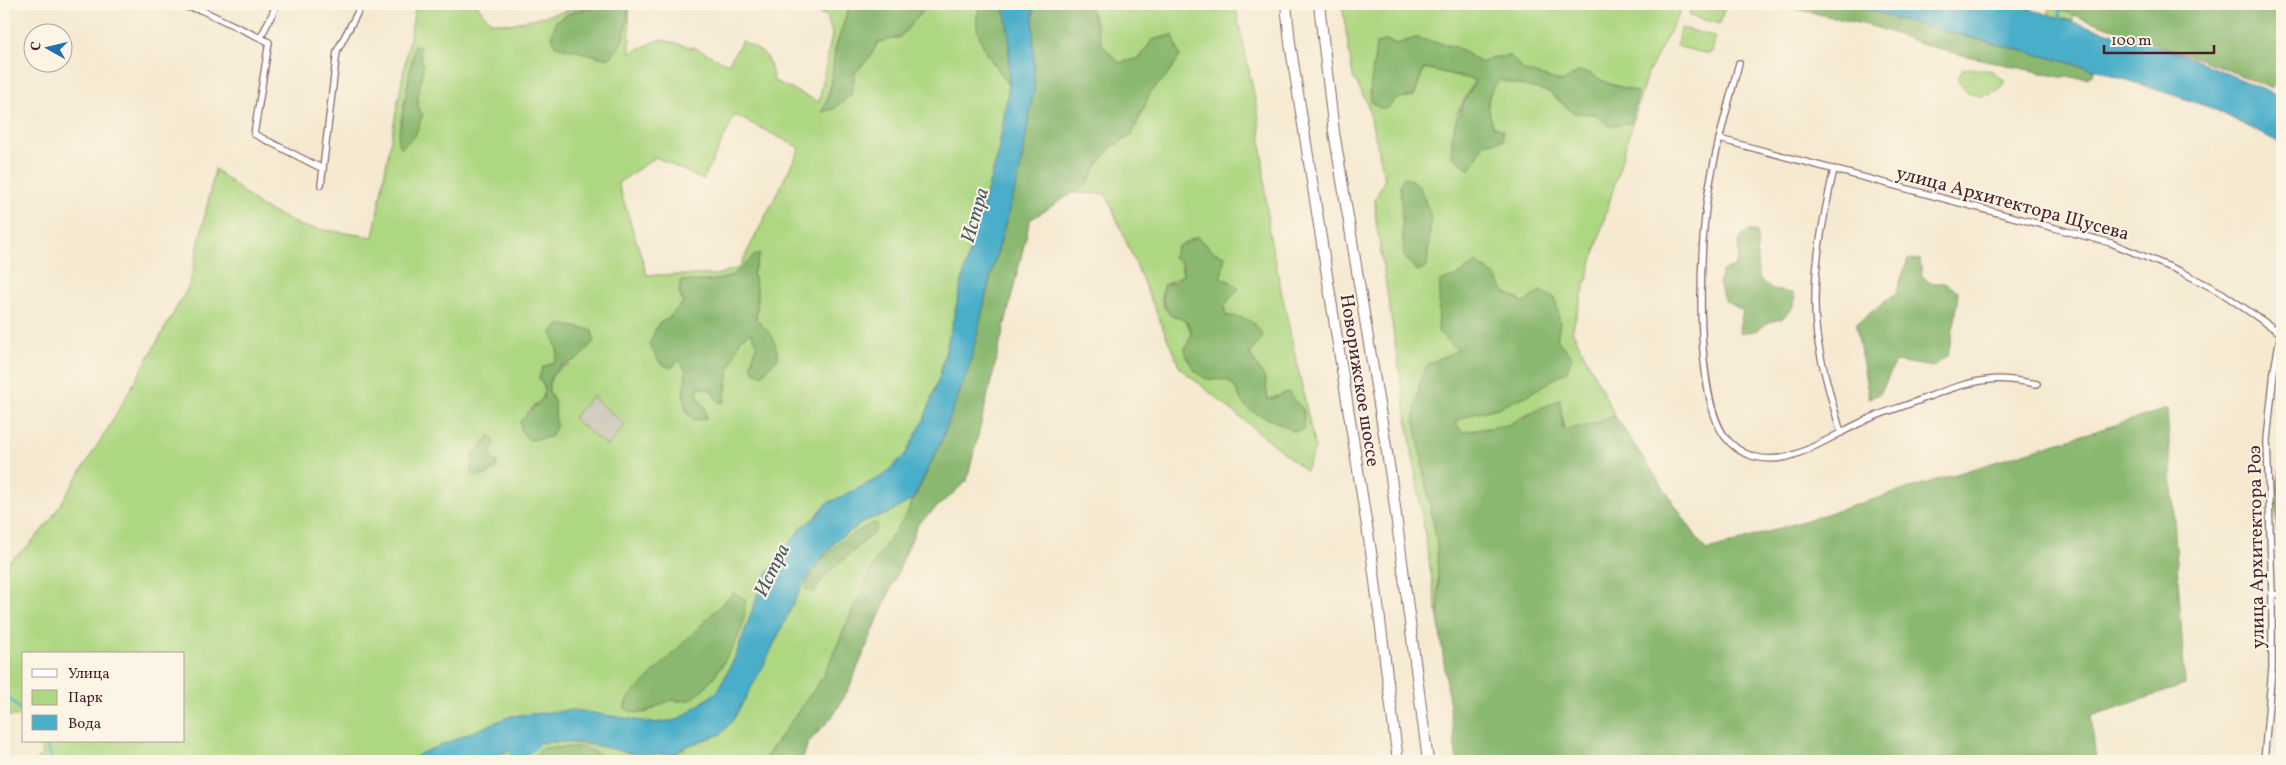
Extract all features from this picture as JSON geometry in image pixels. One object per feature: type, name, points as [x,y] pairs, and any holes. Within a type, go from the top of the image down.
[{"type":"highway","name":"Новорижское шоссе","points":[[1286,4],[1290,43],[1372,558],[1398,761]]},
{"type":"highway","name":"Новорижское шоссе","points":[[1319,4],[1334,132],[1396,506],[1428,761]]},
{"type":"street","points":[[174,4],[201,10],[269,42],[254,134],[323,169]]},
{"type":"street","points":[[261,37],[277,4]]},
{"type":"street","points":[[321,185],[337,51],[362,4]]},
{"type":"street","points":[[1739,64],[1708,189],[1700,269],[1706,364],[1717,423],[1734,447],[1745,454],[1764,458],[1788,457],[1864,421],[1961,385],[1988,380],[2012,380],[2037,384]]},
{"type":"street","name":"улица Архитектора Щусева","points":[[1720,139],[2111,243],[2182,272],[2222,293],[2282,334]]},
{"type":"street","points":[[1834,169],[1818,252],[1817,334],[1824,373],[1840,433]]},
{"type":"street","name":"улица Архитектора Роэ","points":[[2264,761],[2272,668],[2272,594],[2267,440],[2271,389],[2282,334]]},
{"type":"street","points":[[2272,594],[2282,595]]},
{"type":"shaded area","points":[[592,396],[626,425],[607,447],[573,417]]},
{"type":"green space","points":[[416,4],[477,4],[492,22],[510,24],[596,4],[613,4],[565,14],[577,51],[588,52],[598,57],[628,19],[629,4],[630,53],[661,39],[697,49],[728,64],[742,41],[762,52],[768,60],[774,81],[819,102],[832,34],[827,16],[799,4],[846,4],[849,7],[835,50],[832,81],[823,112],[851,95],[855,73],[870,57],[878,42],[900,37],[923,11],[925,4],[981,4],[987,54],[1009,85],[998,154],[970,248],[940,375],[924,420],[905,455],[883,476],[826,504],[815,518],[802,527],[764,578],[736,655],[718,691],[678,720],[654,723],[574,710],[511,716],[422,753],[410,761],[36,761],[43,753],[37,742],[185,742],[185,652],[22,652],[22,716],[4,716],[4,565],[27,547],[50,521],[110,425],[190,284],[215,169],[260,206],[304,227],[373,237]],"holes":[[[415,44],[421,59],[417,93],[419,110],[400,127]],[[735,115],[800,148],[739,268],[715,275],[647,275],[618,183],[656,157],[703,180]],[[760,254],[753,274],[758,296],[756,319],[772,335],[751,365],[758,343],[751,333],[741,338],[719,402],[711,390],[698,386],[697,397],[705,407],[706,418],[695,420],[687,414],[683,391],[687,380],[685,368],[658,324],[668,319],[683,302],[679,291],[681,280],[703,281],[726,278],[739,271],[748,261]],[[558,354],[569,365],[554,373],[549,385],[556,413],[553,433],[551,437],[529,440],[527,412],[543,398],[544,387],[539,378],[542,368],[553,363]],[[592,396],[625,425],[607,446],[573,418]],[[491,447],[492,459],[476,476],[471,472],[472,456],[479,448]],[[726,655],[722,666],[708,684],[680,701],[668,700],[645,713],[628,698],[661,667]]]},
{"type":"green space","points":[[613,4],[628,4],[628,12],[622,41],[609,59],[555,46],[552,35],[556,21],[575,11]]},
{"type":"green space","points":[[846,4],[925,4],[923,11],[900,37],[878,42],[870,57],[855,73],[851,95],[834,109],[822,112],[830,92],[835,50],[849,7]]},
{"type":"green space","points":[[981,4],[1004,4],[1009,36],[1009,85],[979,37],[977,15]]},
{"type":"green space","points":[[1033,4],[1089,4],[1103,46],[1119,63],[1140,58],[1152,40],[1173,35],[1180,57],[1167,75],[1150,93],[1132,135],[1112,147],[1098,164],[1087,184],[1030,220],[967,481],[918,524],[849,688],[834,715],[808,743],[802,761],[763,761],[823,677],[876,559],[908,512],[941,442],[970,364],[990,278],[1019,175],[1034,91]]},
{"type":"green space","points":[[1089,4],[1235,4],[1259,118],[1269,233],[1315,448],[1306,471],[1180,368],[1106,194],[1069,193],[1087,184],[1098,164],[1112,147],[1132,135],[1150,93],[1167,75],[1180,57],[1172,35],[1152,40],[1140,58],[1119,63],[1103,46]],"holes":[[[1197,237],[1214,252],[1224,256],[1221,278],[1231,282],[1224,306],[1226,317],[1238,317],[1248,320],[1256,326],[1262,336],[1250,354],[1265,379],[1268,400],[1288,392],[1304,411],[1292,431],[1250,409],[1243,403],[1235,388],[1228,381],[1209,379],[1200,375],[1187,359],[1190,339],[1189,327],[1181,318],[1164,308],[1161,297],[1164,285],[1183,275],[1177,247]]]},
{"type":"green space","points":[[1342,4],[1684,4],[1646,77],[1572,330],[1615,416],[1587,426],[1563,430],[1563,416],[1542,406],[1508,425],[1462,432],[1455,422],[1474,413],[1498,408],[1567,371],[1557,339],[1560,322],[1505,292],[1495,276],[1477,262],[1455,277],[1458,350],[1422,464],[1437,542],[1439,625],[1376,221],[1375,199],[1385,179],[1367,102],[1353,77]],"holes":[[[1416,38],[1456,47],[1481,63],[1490,58],[1510,56],[1525,71],[1563,82],[1579,72],[1589,73],[1607,83],[1638,92],[1610,126],[1594,114],[1574,113],[1549,92],[1500,80],[1491,90],[1488,101],[1493,126],[1456,115],[1475,80],[1424,68],[1414,96],[1394,99],[1369,93],[1386,41],[1396,44]],[[1420,188],[1431,217],[1404,256]]]},
{"type":"green space","points":[[1692,4],[1708,4],[1724,8],[1720,24],[1689,16]]},
{"type":"green space","points":[[1775,4],[1854,4],[1890,17],[2094,69],[2093,74],[2087,78],[2060,77],[1941,50],[1875,27]]},
{"type":"green space","points":[[2042,4],[2282,4],[2282,70],[2272,89],[2216,65]]},
{"type":"green space","points":[[2048,4],[2072,4],[2073,21],[2049,15]]},
{"type":"green space","points":[[1681,28],[1713,36],[1715,39],[1712,52],[1708,54],[1676,46]]},
{"type":"green space","points":[[1416,38],[1456,47],[1481,63],[1490,58],[1510,56],[1525,71],[1563,82],[1579,71],[1589,73],[1607,83],[1638,92],[1631,123],[1610,126],[1594,114],[1574,113],[1549,92],[1500,80],[1491,90],[1488,107],[1493,126],[1503,130],[1503,140],[1484,144],[1470,170],[1452,156],[1452,144],[1455,124],[1475,80],[1424,68],[1414,96],[1394,99],[1389,108],[1379,108],[1371,102],[1371,82],[1376,43],[1386,41],[1396,44]]},
{"type":"green space","points":[[415,44],[420,47],[423,63],[418,104],[419,110],[423,114],[415,136],[401,148],[398,144],[398,138]]},
{"type":"green space","points":[[1969,68],[1992,71],[2005,81],[2003,86],[1992,94],[1979,96],[1972,94],[1962,86],[1958,79],[1962,70]]},
{"type":"green space","points":[[1403,177],[1413,181],[1420,188],[1431,217],[1427,267],[1417,271],[1404,256],[1400,186]]},
{"type":"green space","points":[[1749,230],[1757,232],[1757,265],[1758,274],[1762,281],[1778,290],[1793,293],[1795,298],[1792,308],[1782,319],[1769,322],[1758,330],[1741,334],[1739,329],[1743,311],[1724,300],[1719,283],[1722,271],[1734,267],[1736,264],[1739,256],[1738,244],[1742,235]]},
{"type":"green space","points":[[1197,237],[1214,252],[1225,256],[1221,278],[1231,282],[1239,289],[1224,306],[1226,316],[1248,320],[1256,326],[1263,336],[1250,354],[1265,379],[1268,400],[1288,392],[1304,411],[1303,430],[1292,431],[1250,410],[1245,406],[1229,381],[1202,377],[1188,359],[1185,348],[1190,336],[1190,327],[1183,320],[1171,316],[1164,305],[1163,294],[1164,285],[1174,282],[1183,275],[1182,263],[1173,258],[1177,247]]},
{"type":"green space","points":[[760,253],[753,274],[758,296],[756,319],[772,335],[779,357],[762,375],[755,373],[751,365],[757,343],[751,333],[741,338],[729,370],[724,402],[719,402],[711,390],[698,387],[697,397],[705,407],[706,418],[696,420],[687,414],[684,394],[685,369],[678,360],[672,368],[661,364],[649,345],[658,324],[668,319],[683,302],[679,291],[681,280],[704,281],[727,277]]},
{"type":"green space","points":[[1908,259],[1920,260],[1922,276],[1930,283],[1944,283],[1958,291],[1956,315],[1948,355],[1933,367],[1896,361],[1880,394],[1869,398],[1856,324],[1896,293]]},
{"type":"green space","points":[[1477,262],[1495,276],[1505,292],[1524,303],[1540,291],[1555,298],[1560,322],[1557,339],[1572,357],[1567,371],[1526,396],[1498,408],[1474,413],[1455,422],[1462,432],[1508,425],[1560,399],[1563,429],[1587,426],[1615,416],[1706,551],[2167,409],[2185,685],[2091,716],[2096,761],[1457,761],[1439,625],[1437,542],[1414,417],[1420,381],[1428,364],[1458,350],[1438,332],[1440,281],[1455,277]]},
{"type":"green space","points":[[559,324],[592,330],[594,341],[579,358],[558,368],[551,378],[548,389],[555,404],[556,427],[551,437],[529,440],[521,431],[520,421],[543,398],[544,387],[539,378],[543,367],[553,363],[558,354],[552,332]]},
{"type":"green space","points":[[490,435],[495,442],[491,454],[492,459],[497,462],[496,468],[487,475],[476,476],[471,472],[472,456]]},
{"type":"green space","points":[[2280,471],[2282,471],[2282,536],[2277,532],[2275,497]]},
{"type":"green space","points":[[913,499],[908,512],[858,598],[823,677],[763,761],[612,761],[594,752],[577,747],[542,748],[529,761],[479,761],[532,743],[561,742],[675,754],[687,746],[721,734],[800,590],[816,565],[837,540],[867,520],[887,514]]},
{"type":"green space","points":[[873,523],[878,525],[874,533],[829,572],[813,593],[805,589],[816,567],[832,549]]},
{"type":"green space","points":[[733,593],[746,600],[742,627],[728,655],[699,694],[689,700],[669,701],[641,713],[624,708],[628,698]]},
{"type":"green space","points":[[542,748],[586,748],[612,761],[529,761]]},
{"type":"water","name":"Истра","points":[[1004,4],[1033,4],[1034,91],[1019,175],[990,278],[970,364],[941,442],[913,499],[887,514],[867,520],[837,540],[816,565],[800,590],[763,667],[733,720],[721,734],[687,746],[675,754],[640,755],[584,743],[561,742],[532,743],[479,761],[410,761],[422,753],[511,716],[574,710],[654,723],[678,720],[718,691],[736,655],[764,578],[802,527],[815,518],[826,504],[883,476],[905,455],[924,420],[940,375],[970,248],[998,154],[1009,85],[1009,36]]},
{"type":"water","points":[[1854,4],[2012,4],[2173,51],[2282,98],[2282,144],[2212,108],[2094,69],[1890,17]]},
{"type":"waterway","points":[[2059,4],[2060,20]]},
{"type":"waterway","points":[[4,692],[22,712]]},
{"type":"waterway","points":[[514,761],[517,754],[532,743],[531,729]]},
{"type":"waterway","points":[[44,742],[53,761]]}]
